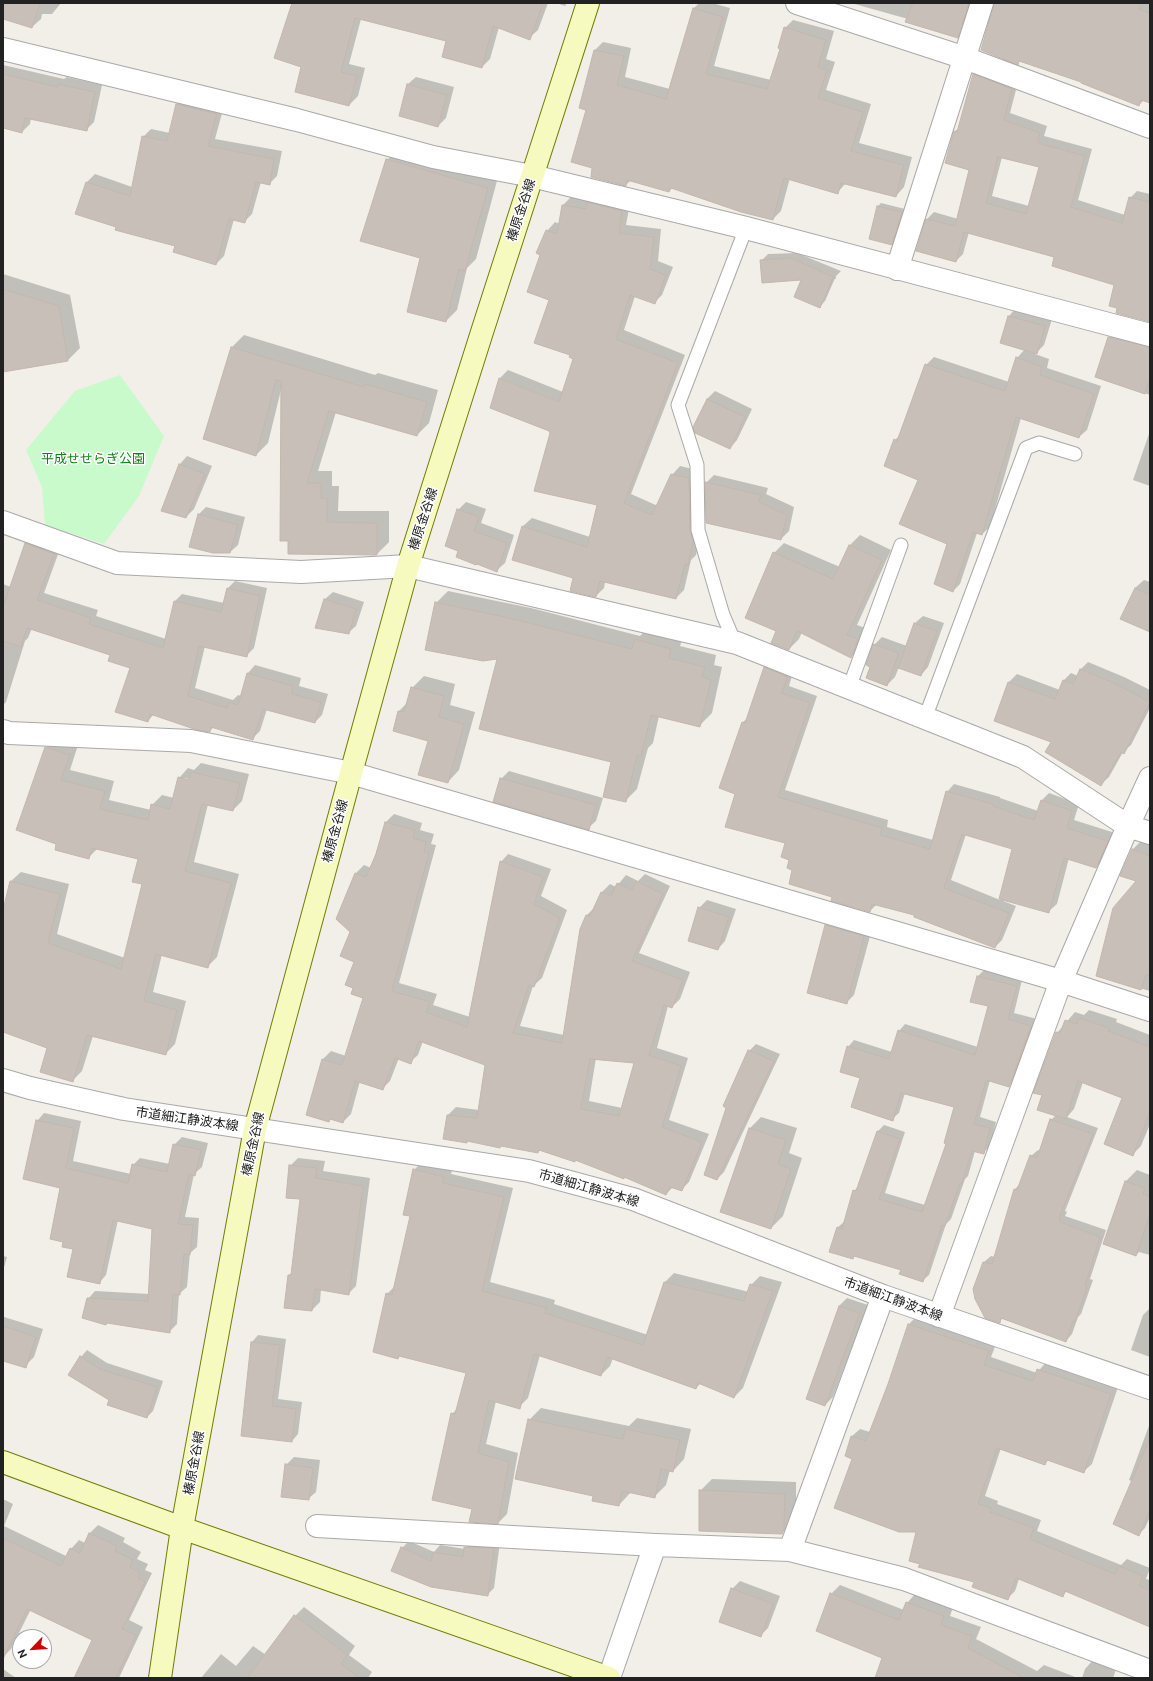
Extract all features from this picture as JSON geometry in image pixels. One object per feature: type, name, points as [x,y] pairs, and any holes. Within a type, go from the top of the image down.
[{"type":"main road","name":"榛原金谷線","points":[[160,1678],[182,1528],[255,1129],[408,566],[588,3]]},
{"type":"main road","points":[[3,1462],[182,1528],[609,1678]]},
{"type":"street","points":[[797,3],[965,58],[1150,127]]},
{"type":"street","points":[[897,269],[982,3]]},
{"type":"street","points":[[3,49],[297,120],[433,157],[532,176],[746,228],[1150,335]]},
{"type":"street","points":[[3,522],[117,563],[301,572],[408,566],[735,643],[1023,758],[1128,826],[1150,833]]},
{"type":"street","points":[[3,731],[9,733],[192,741],[351,773],[1061,981],[1150,1010]]},
{"type":"street","points":[[940,1316],[1061,981],[1150,778]]},
{"type":"street","name":"市道細江静波本線","points":[[3,1080],[30,1088],[124,1109],[529,1171],[633,1199],[883,1296],[1150,1388]]},
{"type":"street","points":[[790,1550],[883,1296]]},
{"type":"street","points":[[317,1526],[655,1545],[790,1550],[904,1579],[1150,1671]]},
{"type":"street","points":[[609,1678],[655,1545]]},
{"type":"lane","points":[[735,643],[723,615],[698,530],[697,465],[678,405],[746,228]]},
{"type":"lane","points":[[925,718],[1026,448],[1039,444],[1075,454]]},
{"type":"lane","points":[[849,688],[901,545]]},
{"type":"green space","name":"平成せせらぎ公園","points":[[120,375],[164,436],[139,496],[104,544],[45,525],[42,487],[26,450],[75,391]]},
{"type":"building","points":[[3,3],[40,3],[32,28],[3,19]]},
{"type":"building","points":[[292,3],[543,3],[530,40],[493,26],[482,68],[442,57],[446,41],[355,18],[341,72],[357,76],[349,106],[295,92],[301,67],[274,58]]},
{"type":"building","points":[[913,3],[969,3],[958,38],[905,22]]},
{"type":"building","points":[[994,3],[1141,3],[1139,9],[1150,13],[1150,103],[1141,100],[1139,106],[1081,82],[1019,61],[1018,65],[981,50]]},
{"type":"building","points":[[693,8],[723,17],[706,74],[767,89],[780,49],[778,48],[784,27],[826,40],[818,67],[827,70],[818,98],[863,112],[851,151],[904,165],[896,197],[841,183],[838,194],[784,178],[773,220],[741,212],[671,188],[669,192],[627,180],[626,186],[591,177],[592,168],[571,162],[586,110],[579,108],[594,50],[624,56],[617,85],[666,99]]},
{"type":"building","points":[[3,74],[58,87],[58,84],[95,92],[87,131],[25,118],[22,133],[3,128]]},
{"type":"building","points":[[973,74],[1012,89],[1004,120],[1040,133],[1038,143],[1085,156],[1071,207],[1122,223],[1129,197],[1150,202],[1150,322],[1116,313],[1117,308],[1109,306],[1114,285],[1052,266],[1054,257],[964,232],[956,262],[916,251],[926,219],[955,226],[969,170],[945,163],[954,131],[957,132]],"holes":[[[998,157],[1039,167],[1026,214],[986,203]]]},
{"type":"building","points":[[407,84],[447,95],[438,127],[399,116]]},
{"type":"building","points":[[176,104],[217,114],[208,146],[274,159],[270,185],[256,182],[245,223],[229,219],[216,265],[173,252],[175,246],[115,230],[116,227],[75,214],[86,182],[130,196],[142,136],[167,141]]},
{"type":"building","points":[[386,159],[488,188],[465,271],[459,269],[446,322],[407,312],[420,258],[360,241]]},
{"type":"building","points":[[587,202],[622,211],[619,233],[654,237],[650,269],[666,275],[655,304],[630,295],[616,339],[678,363],[624,503],[652,515],[671,474],[689,478],[690,530],[693,541],[688,565],[685,564],[676,599],[600,581],[596,597],[570,591],[573,578],[512,560],[522,526],[587,547],[597,505],[534,491],[550,433],[549,431],[490,408],[499,378],[559,402],[573,359],[569,357],[570,355],[534,343],[549,300],[527,292],[540,255],[536,253],[546,230],[557,234],[562,205],[586,209]]},
{"type":"building","points":[[877,206],[902,212],[892,245],[869,239]]},
{"type":"building","points":[[791,258],[836,278],[833,278],[820,308],[794,297],[801,280],[762,283],[760,260]]},
{"type":"building","points":[[3,289],[59,306],[68,361],[3,372]]},
{"type":"building","points":[[1008,316],[1045,326],[1037,354],[1000,343]]},
{"type":"building","points":[[1108,337],[1150,347],[1150,378],[1145,394],[1095,377]]},
{"type":"building","points":[[231,347],[364,387],[365,384],[427,402],[417,436],[329,411],[307,483],[321,483],[321,498],[327,498],[327,522],[377,523],[377,555],[288,554],[288,541],[280,541],[281,381],[276,380],[256,456],[203,439]]},
{"type":"building","points":[[1016,357],[1042,367],[1040,375],[1094,394],[1079,438],[1016,417],[982,535],[973,532],[953,592],[934,584],[947,544],[899,524],[918,480],[884,466],[894,439],[897,441],[925,364],[1005,391]]},
{"type":"building","points":[[707,399],[745,417],[730,449],[695,433],[693,427]]},
{"type":"building","points":[[179,464],[205,474],[186,518],[161,511]]},
{"type":"building","points":[[705,482],[761,495],[759,502],[787,515],[781,540],[706,523]]},
{"type":"building","points":[[457,509],[479,517],[474,531],[507,543],[497,572],[456,557],[458,551],[445,546]]},
{"type":"building","points":[[198,514],[238,525],[230,553],[213,553],[189,547]]},
{"type":"building","points":[[25,543],[54,554],[37,600],[91,618],[89,624],[163,648],[174,601],[221,612],[227,588],[260,596],[247,657],[199,646],[188,696],[227,708],[229,702],[238,705],[247,673],[293,686],[292,694],[321,702],[315,723],[263,709],[253,740],[211,727],[210,732],[197,730],[150,714],[148,722],[115,712],[130,668],[108,661],[110,655],[27,628],[21,647],[3,641],[3,607]]},
{"type":"building","points":[[849,545],[882,560],[847,635],[858,639],[851,658],[797,631],[789,650],[771,643],[776,631],[745,618],[773,552],[833,579]]},
{"type":"building","points":[[1135,588],[1150,595],[1150,632],[1120,619]]},
{"type":"building","points":[[324,599],[356,609],[349,634],[315,628]]},
{"type":"building","points":[[435,602],[518,620],[632,649],[635,639],[671,649],[669,658],[705,667],[702,677],[711,680],[700,727],[651,715],[641,756],[637,755],[626,802],[603,797],[611,762],[479,729],[497,659],[483,661],[425,650]]},
{"type":"building","points":[[914,623],[937,631],[921,676],[898,668]]},
{"type":"building","points":[[873,644],[899,653],[887,686],[866,678],[870,667],[866,665]]},
{"type":"building","points":[[764,667],[787,677],[782,693],[810,703],[778,797],[882,828],[880,835],[930,849],[946,791],[993,804],[993,806],[1034,820],[1041,800],[1072,811],[1067,828],[1108,841],[1096,868],[1064,858],[1049,913],[999,899],[1012,849],[962,834],[944,888],[1009,913],[995,948],[914,917],[914,915],[872,904],[870,912],[831,901],[832,897],[789,884],[792,870],[787,868],[789,860],[781,857],[785,843],[725,827],[735,794],[719,788],[742,722],[745,723]]},
{"type":"building","points":[[1080,669],[1116,684],[1150,702],[1124,754],[1121,752],[1101,786],[1045,752],[1051,742],[994,721],[1008,682],[1055,699],[1063,680],[1073,684]]},
{"type":"building","points":[[411,687],[444,696],[439,717],[464,724],[448,783],[418,775],[428,741],[393,731],[398,711],[404,712]]},
{"type":"building","points":[[45,747],[70,755],[61,780],[105,791],[100,809],[148,820],[151,804],[170,809],[178,777],[189,780],[191,772],[240,783],[233,811],[202,804],[185,871],[231,883],[208,968],[156,954],[144,1001],[177,1010],[166,1055],[87,1035],[73,1082],[40,1072],[47,1048],[3,1032],[3,910],[10,881],[60,894],[48,943],[121,969],[142,884],[132,882],[138,859],[92,848],[89,859],[55,850],[56,844],[16,830]]},
{"type":"building","points":[[500,778],[596,805],[589,830],[493,802]]},
{"type":"building","points":[[385,822],[415,830],[413,838],[426,842],[424,852],[429,853],[392,991],[430,1002],[426,1012],[467,1027],[500,861],[543,877],[534,904],[560,918],[534,987],[529,985],[513,1033],[562,1043],[580,929],[586,915],[590,916],[601,892],[611,896],[617,883],[632,890],[636,881],[663,894],[632,961],[683,980],[672,1008],[664,1005],[649,1055],[681,1066],[662,1127],[702,1142],[682,1191],[670,1187],[666,1195],[624,1177],[624,1179],[575,1160],[575,1162],[539,1150],[538,1153],[501,1146],[500,1148],[467,1141],[467,1143],[443,1139],[447,1115],[477,1118],[485,1065],[419,1041],[411,1064],[395,1058],[383,1090],[355,1081],[343,1123],[330,1119],[329,1122],[306,1115],[322,1059],[342,1065],[363,998],[351,994],[353,988],[345,985],[354,962],[340,956],[350,932],[336,919],[355,873],[366,877],[376,854]],"holes":[[[590,1059],[634,1063],[619,1116],[581,1109]]]},
{"type":"building","points":[[1132,849],[1150,856],[1150,976],[1146,975],[1141,990],[1096,976],[1113,908],[1136,881],[1120,876]]},
{"type":"building","points":[[698,907],[729,917],[718,950],[688,941]]},
{"type":"building","points":[[825,925],[864,936],[847,1004],[807,993]]},
{"type":"building","points":[[977,976],[1017,986],[1008,1019],[1031,1026],[1009,1087],[986,1080],[974,1124],[990,1128],[984,1154],[972,1151],[962,1184],[960,1183],[945,1226],[942,1225],[923,1282],[899,1274],[901,1270],[854,1256],[853,1259],[829,1252],[837,1227],[842,1229],[853,1190],[856,1191],[877,1131],[900,1139],[879,1199],[922,1212],[946,1144],[944,1143],[954,1107],[901,1093],[893,1121],[851,1107],[860,1078],[840,1072],[847,1046],[889,1059],[898,1030],[975,1055],[988,1006],[970,1002]]},
{"type":"building","points":[[1079,1018],[1109,1028],[1108,1031],[1150,1047],[1150,1112],[1133,1156],[1104,1144],[1122,1098],[1078,1081],[1066,1119],[1037,1110],[1042,1095],[1033,1093],[1056,1032],[1060,1033],[1065,1020],[1077,1024]]},
{"type":"building","points":[[748,1050],[774,1061],[717,1180],[704,1175],[726,1108],[723,1106]]},
{"type":"building","points":[[1050,1119],[1093,1134],[1059,1218],[1061,1218],[1060,1222],[1100,1237],[1085,1286],[1087,1287],[1075,1322],[1073,1321],[1066,1342],[1001,1318],[1000,1323],[985,1318],[975,1299],[973,1289],[983,1262],[992,1264],[1014,1189],[1017,1190],[1030,1155],[1037,1158]]},
{"type":"building","points":[[36,1120],[74,1128],[66,1168],[128,1183],[132,1164],[167,1172],[173,1144],[201,1150],[195,1176],[189,1174],[178,1224],[193,1225],[190,1255],[184,1254],[180,1295],[173,1294],[170,1333],[107,1323],[106,1325],[82,1318],[87,1298],[148,1301],[152,1229],[113,1220],[100,1284],[67,1277],[73,1249],[62,1247],[63,1242],[50,1239],[60,1188],[23,1179]]},
{"type":"building","points":[[749,1128],[786,1140],[778,1164],[791,1169],[771,1229],[720,1212]]},
{"type":"building","points":[[289,1165],[317,1168],[316,1178],[363,1186],[349,1295],[315,1289],[312,1311],[284,1308],[288,1275],[291,1275],[300,1199],[286,1198]]},
{"type":"building","points":[[413,1169],[444,1177],[443,1183],[504,1197],[482,1291],[547,1308],[545,1313],[643,1345],[664,1282],[744,1301],[750,1284],[773,1291],[734,1398],[698,1383],[696,1389],[607,1357],[601,1376],[534,1354],[520,1409],[489,1400],[478,1453],[509,1462],[498,1524],[469,1522],[472,1509],[432,1500],[451,1413],[455,1414],[466,1373],[399,1356],[398,1359],[373,1352],[386,1293],[392,1295],[410,1216],[403,1215]]},
{"type":"building","points":[[1125,1181],[1145,1188],[1143,1194],[1150,1197],[1150,1215],[1136,1256],[1103,1244]]},
{"type":"building","points":[[839,1306],[860,1313],[825,1406],[806,1399]]},
{"type":"building","points":[[908,1324],[989,1351],[984,1365],[1033,1381],[1037,1369],[1111,1394],[1084,1473],[1047,1460],[1045,1465],[997,1448],[978,1504],[991,1508],[990,1512],[1034,1528],[1030,1539],[1115,1574],[1119,1566],[1143,1576],[1139,1586],[1150,1590],[1150,1627],[1065,1591],[1063,1597],[1016,1578],[1008,1600],[972,1587],[974,1582],[918,1567],[920,1564],[909,1561],[916,1532],[899,1532],[834,1508],[852,1459],[845,1456],[851,1436],[866,1441],[888,1384]]},
{"type":"building","points":[[3,1326],[36,1337],[26,1368],[3,1361]]},
{"type":"building","points":[[251,1342],[280,1345],[272,1406],[296,1409],[292,1442],[241,1436]]},
{"type":"building","points":[[80,1356],[100,1369],[157,1387],[147,1418],[107,1405],[109,1400],[68,1375]]},
{"type":"building","points":[[528,1419],[623,1439],[625,1429],[680,1440],[673,1472],[661,1469],[655,1498],[622,1491],[619,1506],[592,1501],[593,1496],[515,1479]]},
{"type":"building","points":[[1150,1438],[1150,1510],[1139,1536],[1113,1524]]},
{"type":"building","points":[[285,1464],[313,1468],[309,1500],[281,1497]]},
{"type":"building","points":[[699,1490],[785,1494],[784,1529],[782,1534],[699,1531]]},
{"type":"building","points":[[89,1533],[117,1546],[115,1551],[133,1560],[130,1567],[140,1573],[138,1578],[145,1582],[122,1629],[136,1635],[116,1678],[74,1678],[92,1640],[27,1609],[17,1629],[12,1629],[12,1640],[3,1659],[3,1538],[61,1566],[70,1548],[80,1553]]},
{"type":"building","points":[[401,1547],[431,1561],[433,1552],[463,1557],[464,1547],[494,1548],[488,1596],[431,1587],[391,1571]]},
{"type":"building","points":[[731,1588],[773,1604],[761,1637],[719,1622]]},
{"type":"building","points":[[830,1593],[899,1620],[906,1602],[944,1616],[941,1625],[972,1636],[968,1648],[1024,1678],[875,1678],[882,1658],[816,1631]]},
{"type":"building","points":[[294,1615],[347,1655],[341,1664],[360,1678],[247,1678]]}]
